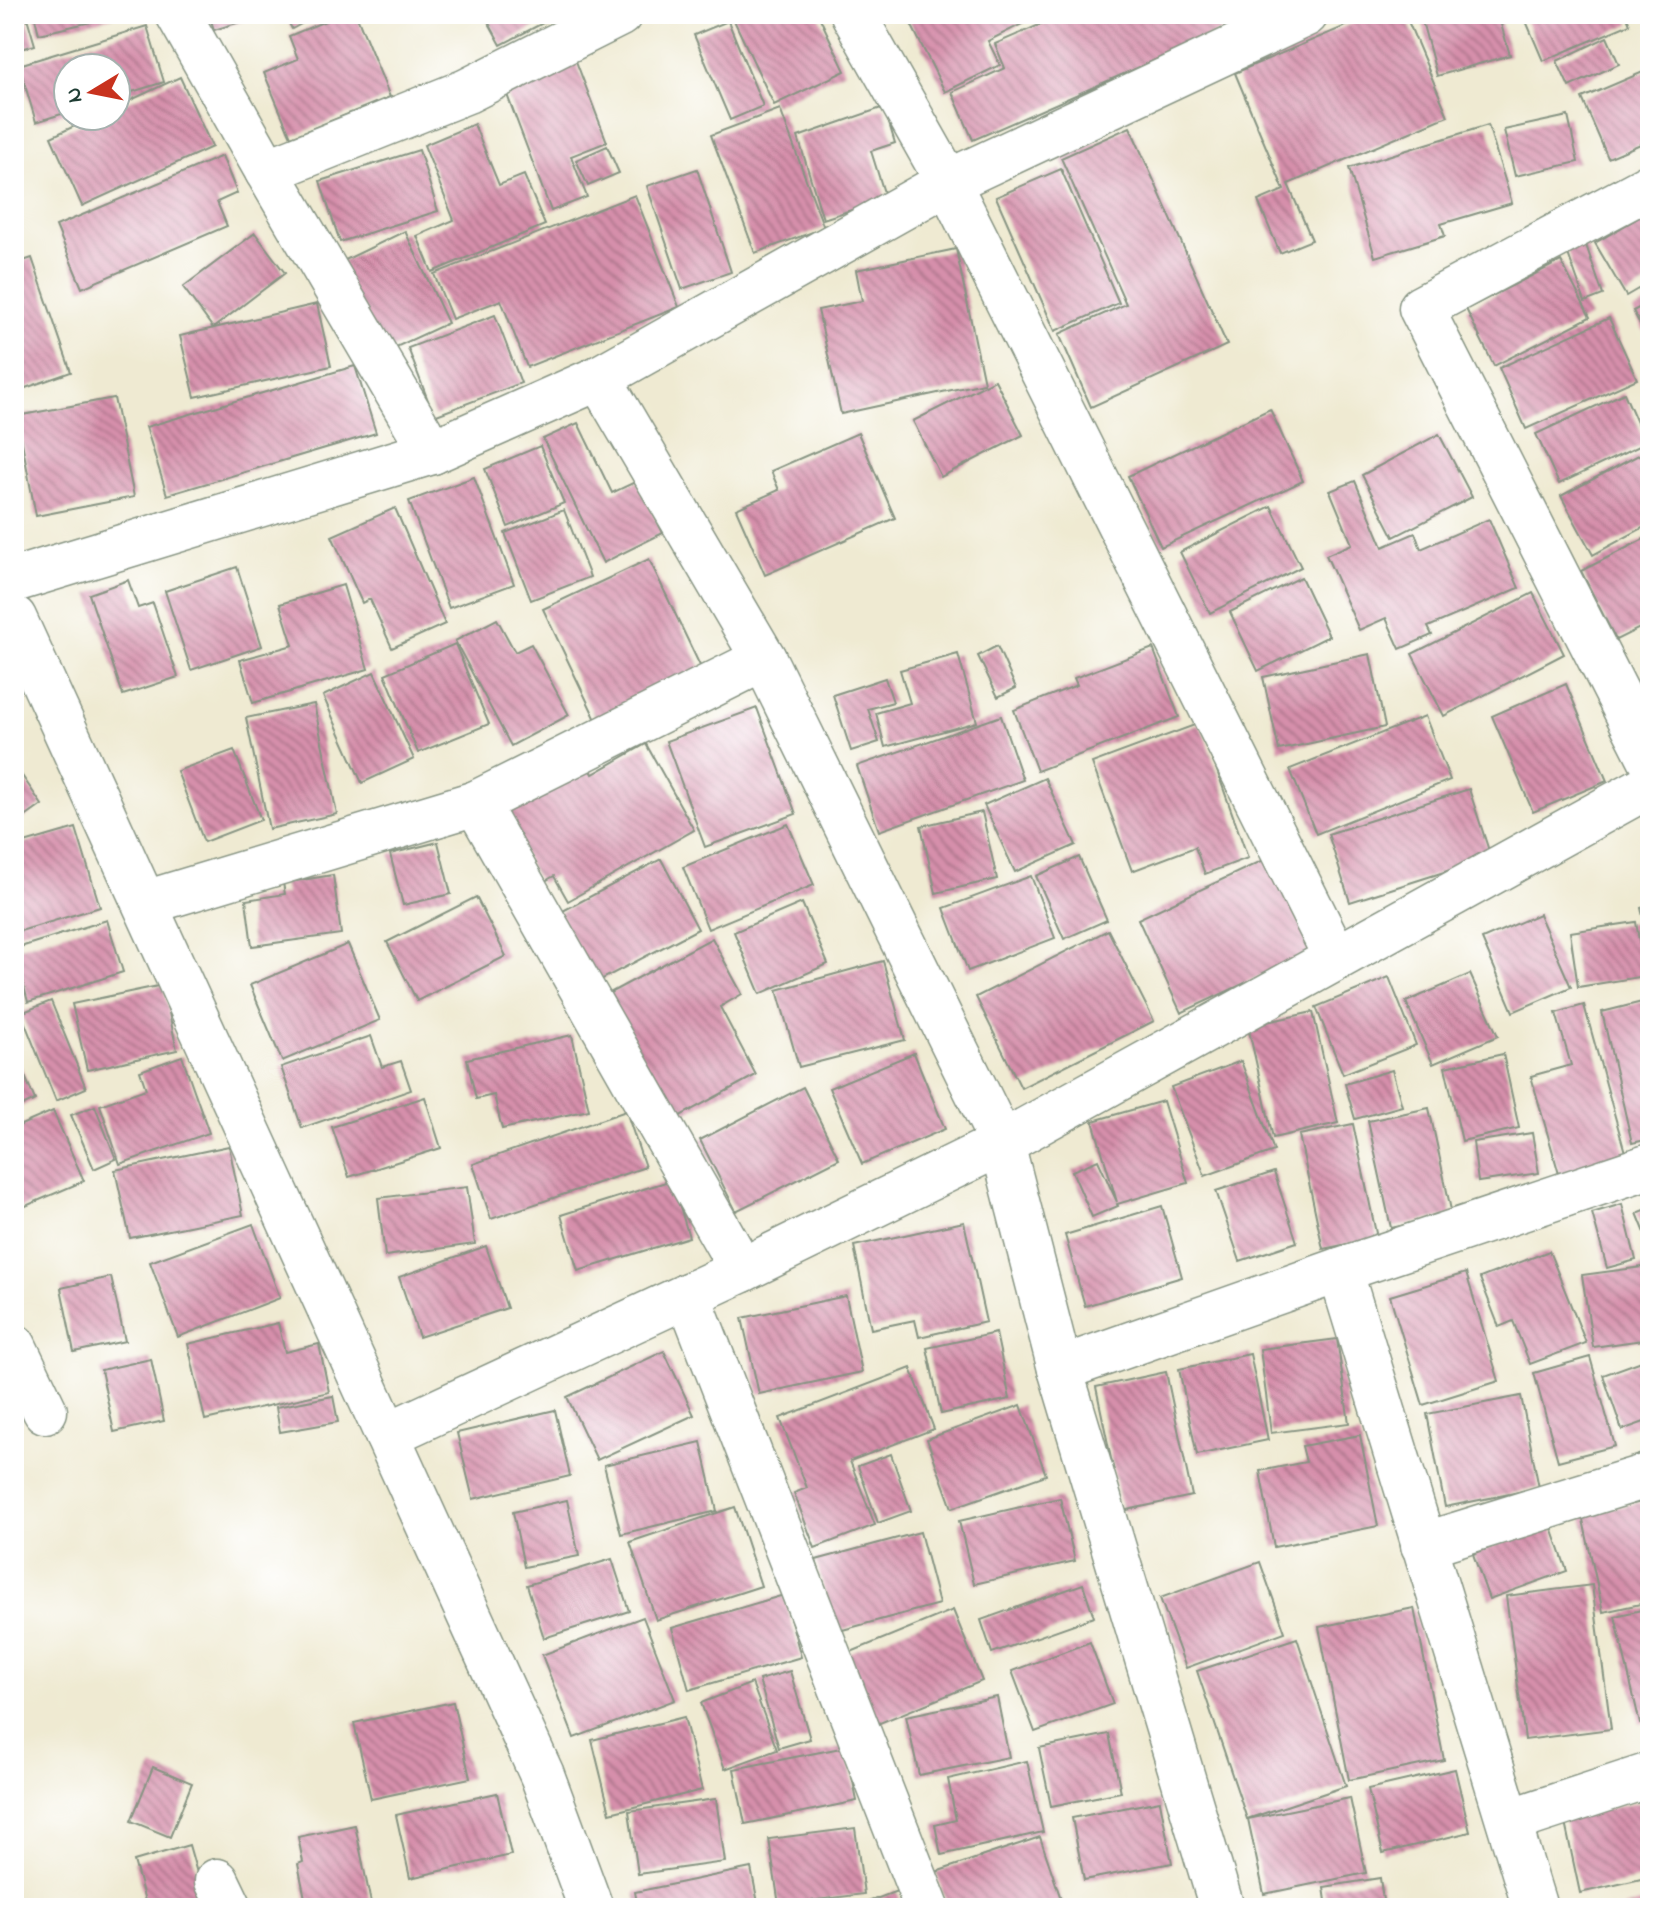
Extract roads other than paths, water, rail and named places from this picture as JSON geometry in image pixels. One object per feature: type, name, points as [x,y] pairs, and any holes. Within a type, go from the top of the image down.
[{"type":"street","points":[[178,14],[432,452]]},
{"type":"street","points":[[267,171],[467,91],[620,14]]},
{"type":"street","points":[[853,14],[948,182],[1336,958]]},
{"type":"street","points":[[14,580],[432,452],[599,378],[948,182],[1301,15]]},
{"type":"street","points":[[1650,186],[1421,308],[1650,758]]},
{"type":"street","points":[[599,378],[764,659],[1002,1143],[1060,1369],[1222,1908]]},
{"type":"street","points":[[14,618],[542,1775],[591,1908]]},
{"type":"street","points":[[145,903],[476,803],[764,659]]},
{"type":"street","points":[[387,1435],[742,1270],[1002,1143],[1650,785]]},
{"type":"street","points":[[476,803],[742,1270]]},
{"type":"street","points":[[1060,1369],[1340,1270],[1650,1166]]},
{"type":"street","points":[[1340,1270],[1535,1908]]},
{"type":"street","points":[[688,1295],[927,1908]]},
{"type":"street","points":[[14,1346],[45,1411]]},
{"type":"street","points":[[1423,1545],[1650,1475]]},
{"type":"street","points":[[1510,1821],[1650,1775]]}]
